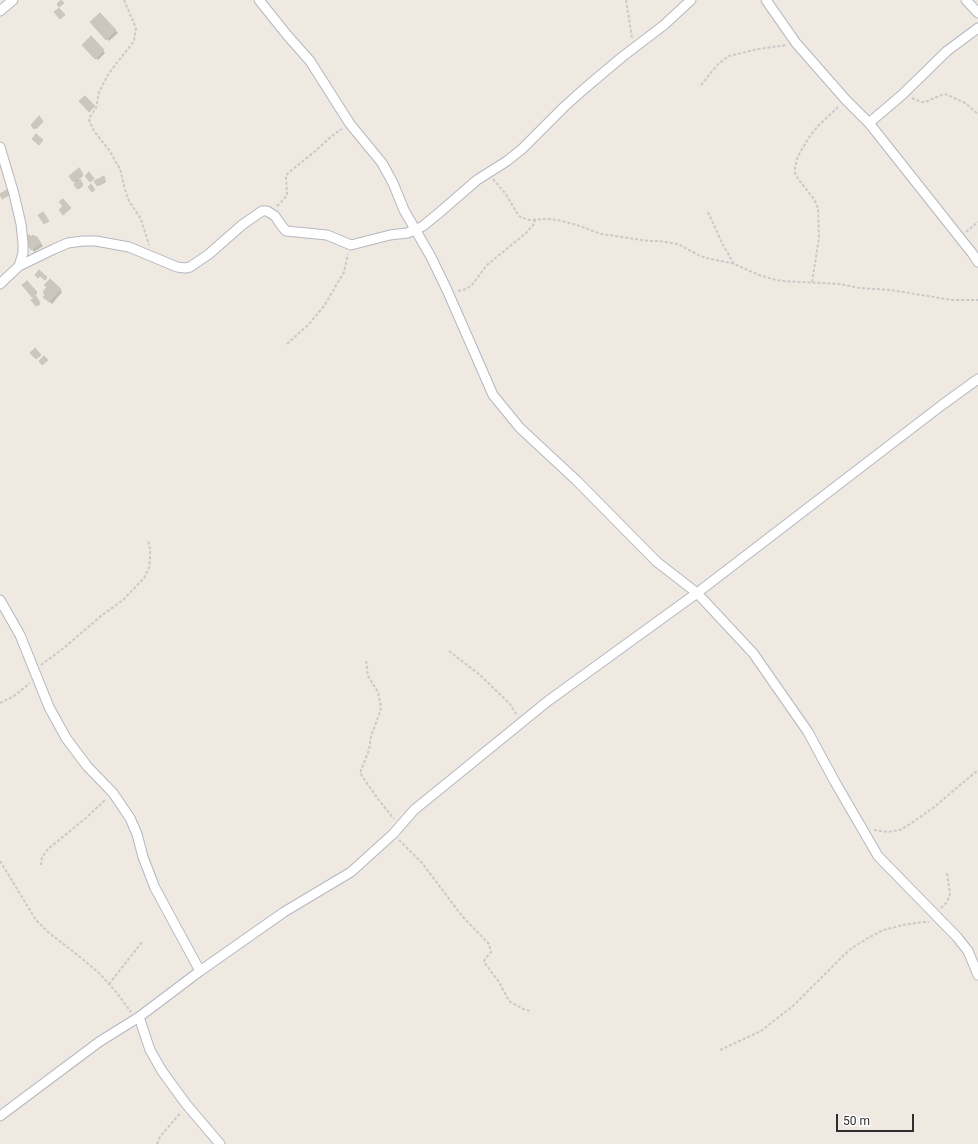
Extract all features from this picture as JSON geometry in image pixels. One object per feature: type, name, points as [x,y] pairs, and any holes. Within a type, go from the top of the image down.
[{"type":"street","points":[[0,11],[13,0]]},
{"type":"street","points":[[259,0],[277,24],[310,61],[350,124],[382,163],[393,183],[404,210],[431,257],[447,290],[494,395],[516,424],[576,480],[657,562],[697,593],[753,653],[808,732],[860,828],[878,856],[933,912],[968,951],[978,975]]},
{"type":"street","points":[[0,284],[19,266],[54,248],[68,243],[83,241],[96,241],[130,246],[177,267],[190,267],[209,254],[242,225],[262,211],[269,212],[275,216],[286,231],[327,235],[348,245],[415,230],[423,226],[445,208],[468,186],[522,149],[564,107],[632,48],[664,25],[691,0]]},
{"type":"street","points":[[766,0],[796,43],[846,100],[869,123],[978,262]]},
{"type":"street","points":[[966,0],[978,13]]},
{"type":"street","points":[[869,123],[903,94],[947,51],[978,28]]},
{"type":"street","points":[[0,147],[21,224],[23,253],[19,266]]},
{"type":"street","points":[[0,1116],[99,1042],[138,1018],[200,971],[284,912],[351,872],[393,834],[420,805],[520,725],[580,678],[697,593],[942,404],[978,379]]},
{"type":"street","points":[[0,600],[20,635],[49,707],[66,738],[87,766],[113,793],[124,807],[133,825],[155,888],[200,971]]},
{"type":"street","points":[[138,1018],[156,1062],[169,1082],[220,1144]]},
{"type":"path","points":[[124,0],[136,28],[134,41],[109,73],[99,92],[96,108],[89,120],[94,131],[109,150],[120,169],[126,193],[129,201],[141,219],[152,256]]},
{"type":"path","points":[[626,0],[632,48]]},
{"type":"path","points":[[700,85],[719,63],[729,56],[758,49],[796,43]]},
{"type":"path","points":[[903,94],[921,102],[925,102],[944,94],[948,95],[965,103],[978,114]]},
{"type":"path","points":[[812,282],[819,238],[818,208],[814,198],[798,179],[795,173],[796,162],[808,139],[817,127],[846,100]]},
{"type":"path","points":[[269,212],[287,195],[286,177],[288,173],[333,135],[350,124]]},
{"type":"path","points":[[488,173],[505,193],[519,216],[522,218],[553,220],[577,225],[601,234],[649,241],[670,242],[678,244],[710,259],[734,264],[759,275],[782,281],[812,282],[891,290],[952,300],[978,300]]},
{"type":"path","points":[[708,212],[723,245],[734,264]]},
{"type":"path","points":[[447,290],[461,290],[468,288],[486,265],[526,233],[534,224],[535,220]]},
{"type":"path","points":[[960,238],[978,222]]},
{"type":"path","points":[[287,344],[318,314],[332,295],[347,263],[348,245]]},
{"type":"path","points":[[0,703],[14,696],[35,674],[65,647],[101,616],[123,600],[141,583],[149,568],[150,549],[148,540]]},
{"type":"path","points":[[449,651],[480,675],[510,704],[520,725]]},
{"type":"path","points":[[366,661],[368,676],[378,692],[381,707],[371,736],[369,750],[360,773],[387,811],[401,824]]},
{"type":"path","points":[[860,828],[888,832],[900,830],[933,808],[978,770]]},
{"type":"path","points":[[41,865],[42,857],[48,849],[86,818],[113,793]]},
{"type":"path","points":[[393,834],[422,863],[462,916],[489,944],[491,952],[484,962],[499,982],[509,1000],[523,1009],[530,1011]]},
{"type":"path","points":[[0,861],[36,920],[109,984],[138,1018]]},
{"type":"path","points":[[933,912],[945,905],[949,898],[947,873]]},
{"type":"path","points":[[720,1050],[761,1031],[794,1005],[852,948],[868,938],[883,930],[903,925],[923,922],[944,924]]},
{"type":"path","points":[[109,984],[142,942]]},
{"type":"path","points":[[157,1144],[160,1137],[186,1104]]},
{"type":"building","points":[[61,0],[64,3],[59,7],[57,4]]},
{"type":"building","points":[[59,8],[65,15],[60,19],[54,12]]},
{"type":"building","points":[[100,13],[116,30],[106,40],[90,22]]},
{"type":"building","points":[[91,36],[104,50],[95,59],[82,45]]},
{"type":"building","points":[[85,96],[95,106],[89,112],[79,101]]},
{"type":"building","points":[[39,116],[43,121],[34,129],[31,125]]},
{"type":"building","points":[[36,134],[43,140],[39,145],[32,139]]},
{"type":"building","points":[[79,168],[83,174],[73,182],[69,176]]},
{"type":"building","points":[[89,172],[94,179],[90,182],[85,176]]},
{"type":"building","points":[[104,176],[105,181],[97,186],[94,181]]},
{"type":"building","points":[[80,179],[83,185],[77,189],[74,184]]},
{"type":"building","points":[[91,184],[95,190],[92,192],[88,187]]},
{"type":"building","points":[[10,188],[13,193],[2,199],[0,194]]},
{"type":"building","points":[[63,199],[71,208],[63,215],[59,210],[63,206],[59,202]]},
{"type":"building","points":[[43,212],[49,221],[44,224],[38,215]]},
{"type":"building","points":[[29,235],[31,237],[33,235],[35,237],[36,236],[41,243],[31,250],[24,239]]},
{"type":"building","points":[[39,270],[47,277],[45,280],[40,276],[38,278],[35,275]]},
{"type":"building","points":[[50,279],[61,289],[49,302],[43,297],[45,295],[43,292],[47,287],[44,285]]},
{"type":"building","points":[[27,281],[37,292],[32,297],[22,285]]},
{"type":"building","points":[[36,296],[40,303],[36,306],[31,300]]},
{"type":"building","points":[[35,348],[41,355],[36,359],[30,353]]},
{"type":"building","points":[[44,356],[48,360],[42,365],[39,361]]}]
